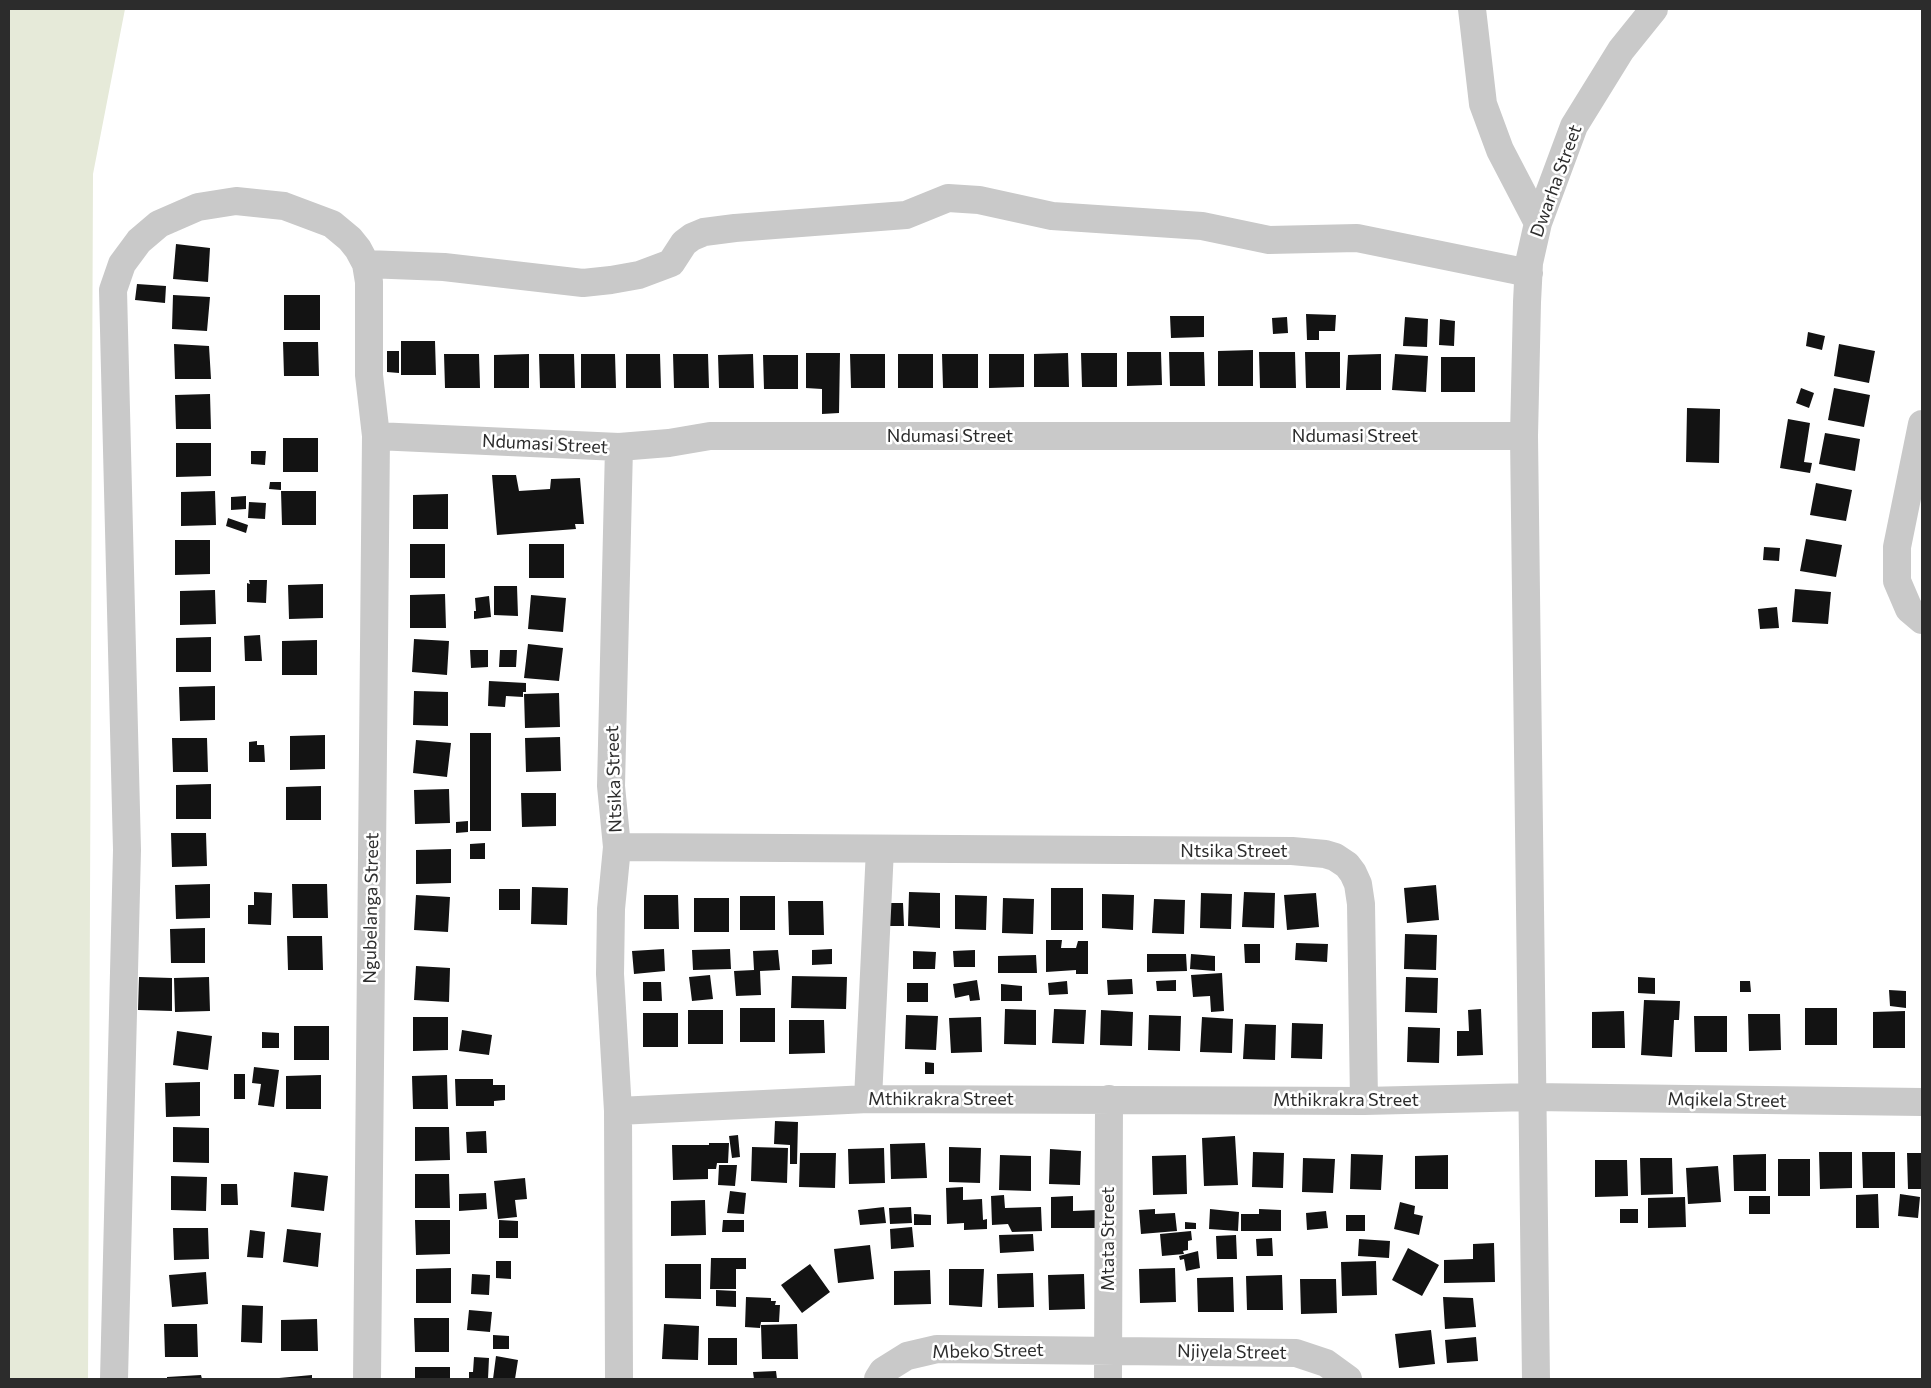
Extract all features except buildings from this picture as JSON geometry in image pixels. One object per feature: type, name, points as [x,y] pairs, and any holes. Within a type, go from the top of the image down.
[{"type":"street","points":[[1472,9],[1483,104],[1500,150],[1538,223]]},
{"type":"street","name":"Dwarha Street","points":[[1536,1379],[1524,436],[1529,273],[1538,223],[1574,126],[1621,50],[1654,9]]},
{"type":"street","points":[[114,1379],[127,850],[113,290],[122,264],[139,241],[159,224],[198,207],[236,201],[284,206],[332,224],[350,239],[366,264],[444,266],[583,283],[639,275],[671,263],[684,243],[692,236],[704,232],[906,215],[948,198],[979,200],[1052,216],[1202,226],[1269,240],[1357,238],[1529,273]]},
{"type":"street","name":"Ngubelanga Street","points":[[366,264],[369,282],[369,375],[376,436],[367,1379]]},
{"type":"street","points":[[1922,424],[1897,547],[1897,581],[1909,609],[1922,620]]},
{"type":"street","name":"Ndumasi Street","points":[[376,436],[619,447],[670,443],[710,436],[1524,436]]},
{"type":"street","name":"Ntsika Street","points":[[619,447],[611,786],[617,847],[1292,851],[1325,854],[1335,857],[1347,865],[1353,873],[1358,884],[1361,904],[1364,1101]]},
{"type":"street","points":[[617,847],[611,909],[610,974],[618,1112],[618,1379]]},
{"type":"street","points":[[868,1099],[880,849]]},
{"type":"street","name":"Mthikrakra Street","points":[[618,1112],[868,1099],[1364,1101],[1532,1097]]},
{"type":"street","name":"Mqikela Street","points":[[1532,1097],[1922,1102]]},
{"type":"street","name":"Mtata Street","points":[[1108,1379],[1109,1099]]},
{"type":"street","name":"Mbeko Street","points":[[878,1379],[883,1371],[907,1356],[937,1349],[1108,1351]]},
{"type":"street","name":"Njiyela Street","points":[[1108,1351],[1296,1353],[1326,1362],[1348,1379]]},
{"type":"green space","points":[[9,9],[125,9],[93,174],[88,1379],[9,1379]]}]
